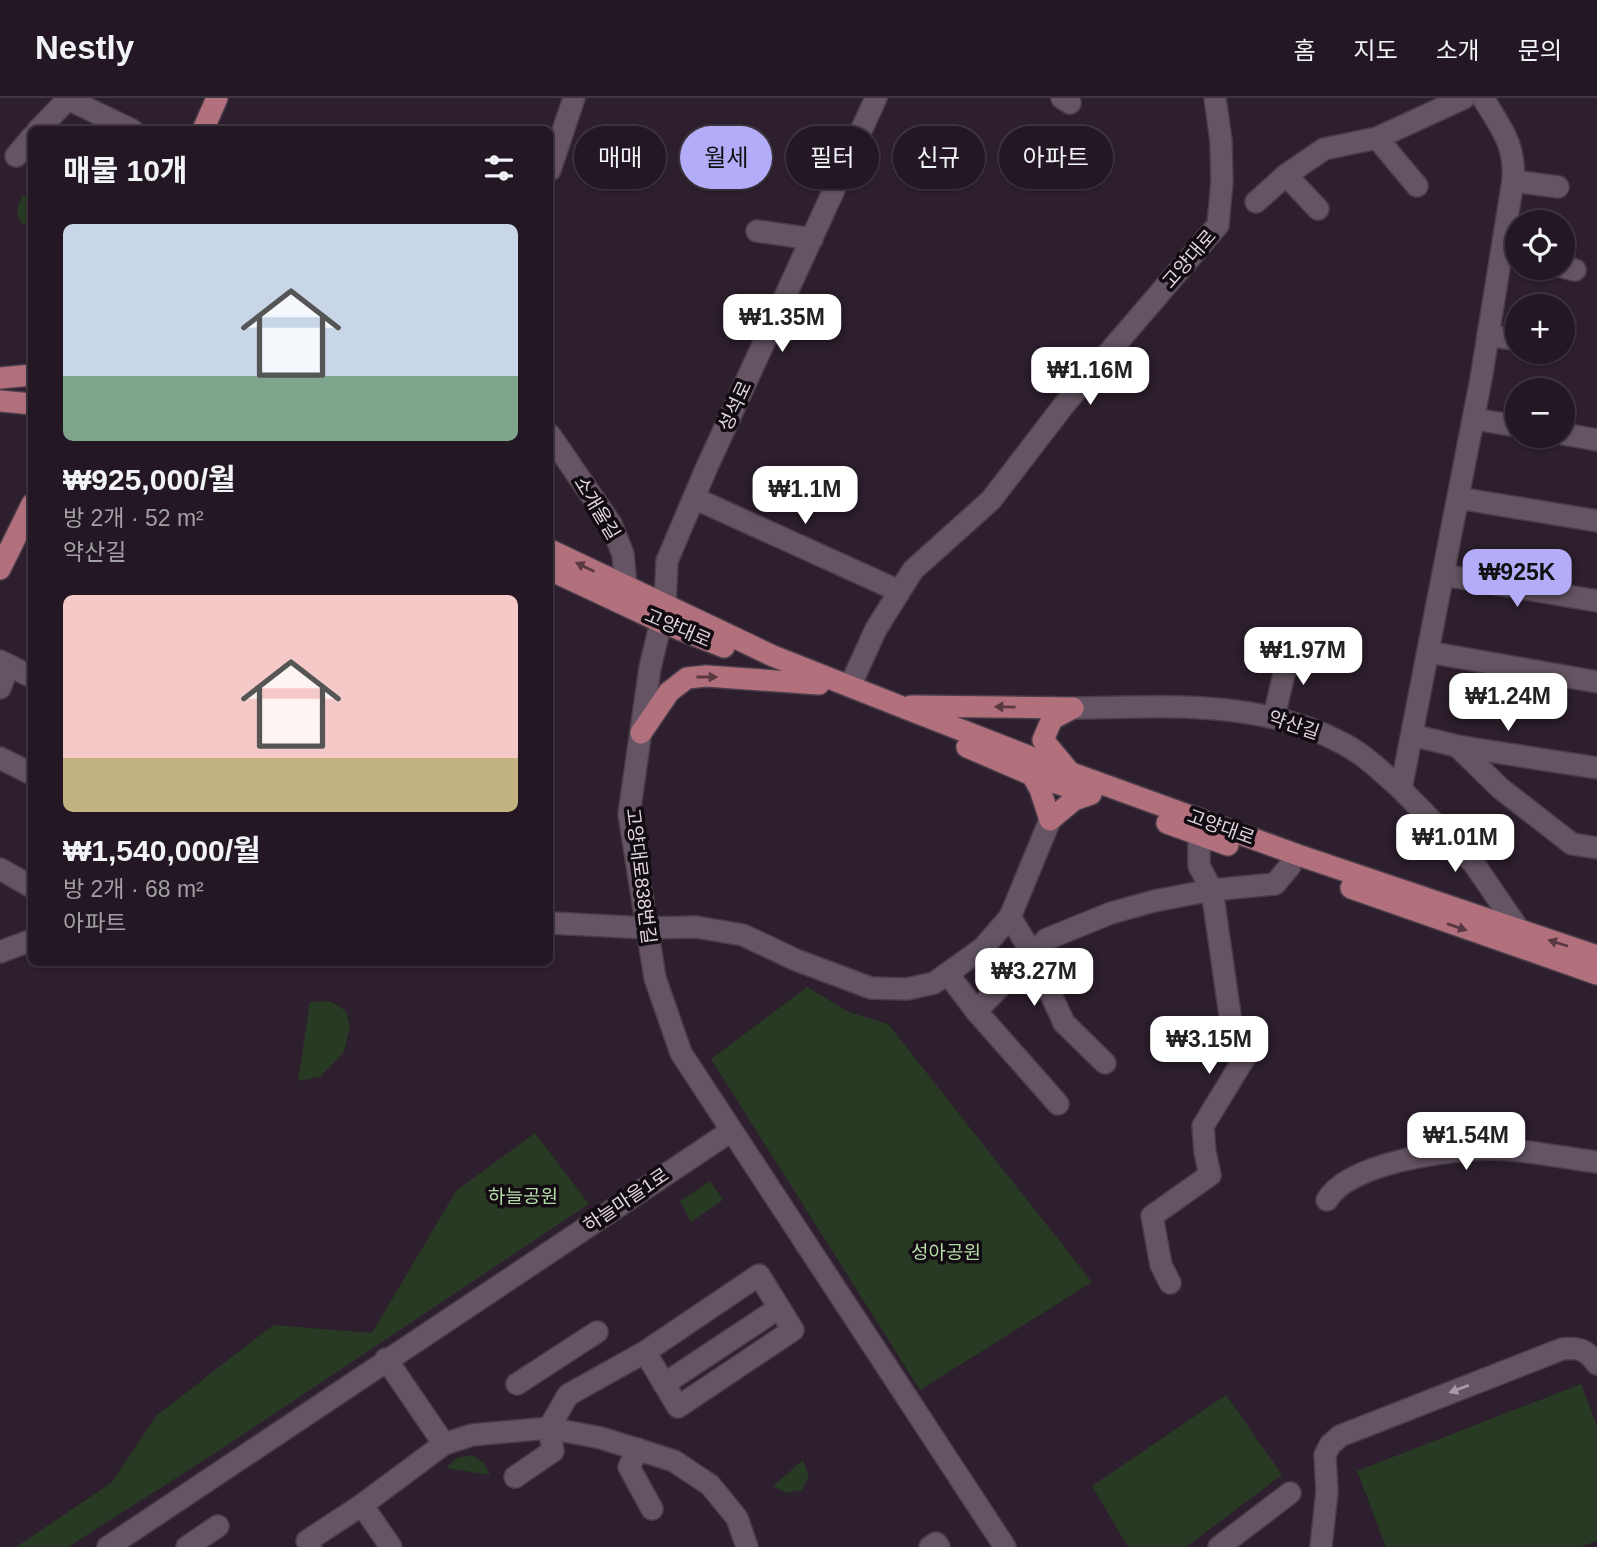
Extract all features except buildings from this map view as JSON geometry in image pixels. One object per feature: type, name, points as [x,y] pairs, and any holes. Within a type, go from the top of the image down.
[{"type":"main road","points":[[205,126],[217,98]]},
{"type":"main road","points":[[0,377],[28,375]]},
{"type":"main road","points":[[0,401],[28,404]]},
{"type":"main road","points":[[0,569],[28,512]]},
{"type":"main road","name":"고양대로","points":[[553,551],[626,587],[663,614],[1032,775],[1290,866],[1523,940],[1597,956]]},
{"type":"main road","name":"고양대로","points":[[553,571],[1069,772],[1523,940],[1597,974]]},
{"type":"main road","points":[[641,733],[669,692],[687,678],[706,676],[819,684]]},
{"type":"main road","points":[[897,705],[1073,708]]},
{"type":"main road","points":[[1069,772],[1044,740],[1052,719],[1073,708]]},
{"type":"main road","points":[[1032,775],[1040,789],[1049,820],[1074,800],[1091,794]]},
{"type":"street","points":[[553,162],[574,98]]},
{"type":"street","name":"성석로","points":[[663,614],[667,561],[876,98]]},
{"type":"street","name":"고양대로","points":[[850,686],[876,629],[913,570],[991,500],[1064,405],[1218,225],[1222,181],[1221,141],[1215,98]]},
{"type":"street","points":[[1256,202],[1286,175],[1324,149],[1377,138],[1464,98]]},
{"type":"street","points":[[1483,98],[1509,141],[1514,162],[1511,210]]},
{"type":"street","points":[[42,126],[69,99],[124,126]]},
{"type":"street","points":[[1377,138],[1416,186]]},
{"type":"street","points":[[16,156],[28,142]]},
{"type":"street","points":[[1286,175],[1318,209]]},
{"type":"street","points":[[1513,181],[1558,187]]},
{"type":"street","points":[[757,231],[812,239]]},
{"type":"street","points":[[1401,789],[1488,335],[1505,271]]},
{"type":"street","points":[[1488,335],[1505,338]]},
{"type":"street","points":[[1474,419],[1505,424]]},
{"type":"street","points":[[1575,436],[1597,440]]},
{"type":"street","name":"소개울길","points":[[553,439],[611,524],[623,554],[626,587]]},
{"type":"street","points":[[694,498],[899,592]]},
{"type":"street","points":[[1458,498],[1597,521]]},
{"type":"street","points":[[1443,575],[1597,601]]},
{"type":"street","name":"고양대로838번길","points":[[663,614],[650,668],[629,814],[655,978],[681,1053],[731,1131]]},
{"type":"street","points":[[1274,717],[1290,648]]},
{"type":"street","points":[[1428,652],[1597,682]]},
{"type":"street","points":[[0,688],[4,664],[28,675]]},
{"type":"street","name":"약산길","points":[[1073,708],[1222,710],[1274,717],[1317,730],[1345,744],[1401,789],[1474,864],[1523,940]]},
{"type":"street","points":[[1412,735],[1457,746],[1597,768]]},
{"type":"street","points":[[1457,746],[1500,788],[1572,844],[1597,848]]},
{"type":"street","points":[[0,758],[28,772]]},
{"type":"street","points":[[553,923],[646,928],[696,927],[743,935],[796,960],[871,988],[907,989],[934,983],[984,948],[1010,917],[1049,820]]},
{"type":"street","name":"고양대로","points":[[1170,1283],[1161,1265],[1152,1216],[1210,1175],[1203,1126],[1253,1044],[1232,1029],[1212,890],[1199,866],[1199,835]]},
{"type":"street","points":[[976,1011],[1046,939],[1111,913],[1154,901],[1212,890],[1275,884],[1290,866]]},
{"type":"street","points":[[0,869],[28,885]]},
{"type":"street","points":[[1010,917],[1032,953],[1064,1023],[1105,1063]]},
{"type":"street","points":[[0,952],[28,942]]},
{"type":"street","points":[[947,974],[1058,1104]]},
{"type":"street","points":[[731,1131],[1004,1547]]},
{"type":"street","name":"하늘마을1로","points":[[108,1547],[731,1131]]},
{"type":"street","points":[[1327,1200],[1339,1185],[1364,1172],[1416,1158],[1454,1152],[1492,1149],[1597,1162]]},
{"type":"street","points":[[515,1477],[553,1451],[548,1428],[568,1395],[645,1352],[759,1275],[793,1330],[678,1406],[645,1352]]},
{"type":"street","points":[[517,1384],[597,1332]]},
{"type":"street","points":[[1321,1547],[1327,1490],[1325,1455],[1330,1445],[1340,1436],[1562,1349],[1585,1350],[1597,1364]]},
{"type":"street","points":[[386,1360],[444,1444]]},
{"type":"street","points":[[549,1364],[568,1395]]},
{"type":"street","points":[[311,1547],[307,1541],[362,1505],[444,1444],[472,1435],[548,1428],[601,1438],[674,1461],[710,1485],[737,1518],[747,1547]]},
{"type":"street","points":[[638,1449],[629,1467],[652,1509]]},
{"type":"street","points":[[1219,1547],[1290,1493]]},
{"type":"street","points":[[362,1505],[382,1544]]},
{"type":"street","points":[[187,1547],[218,1526]]},
{"type":"street","points":[[930,1547],[936,1543],[939,1547]]},
{"type":"green space","points":[[28,195],[28,226],[20,222],[17,209],[22,196]]},
{"type":"green space","name":"성아공원","points":[[807,987],[849,1012],[888,1024],[1092,1282],[920,1390],[711,1059]]},
{"type":"green space","points":[[330,1001],[346,1011],[350,1026],[344,1052],[320,1077],[298,1081],[310,1002]]},
{"type":"green space","name":"하늘공원","points":[[535,1133],[589,1204],[217,1452],[68,1547],[16,1547],[111,1483],[156,1416],[273,1325],[372,1333],[456,1191]]},
{"type":"green space","points":[[710,1181],[723,1200],[691,1222],[680,1201]]},
{"type":"green space","points":[[1581,1384],[1597,1426],[1597,1541],[1580,1547],[1386,1547],[1357,1471]]},
{"type":"green space","points":[[1226,1395],[1282,1475],[1186,1547],[1128,1547],[1092,1486]]},
{"type":"green space","points":[[472,1455],[484,1463],[490,1475],[446,1468],[457,1458]]},
{"type":"green space","points":[[803,1460],[809,1476],[802,1490],[786,1493],[773,1486]]}]
